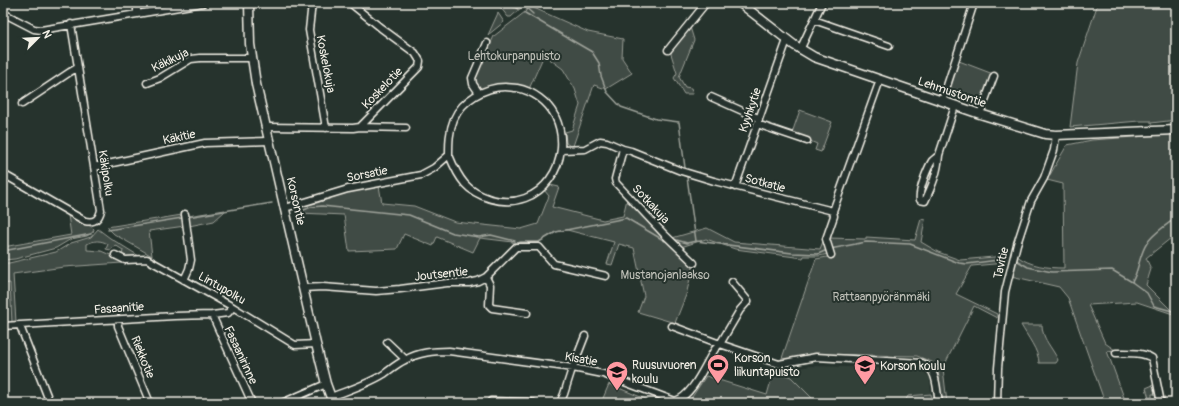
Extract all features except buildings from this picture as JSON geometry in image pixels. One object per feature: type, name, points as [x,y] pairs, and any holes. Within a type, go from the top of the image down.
[{"type":"main road","name":"Korsontie","points":[[249,3],[251,58],[316,344],[326,384],[332,400]]},
{"type":"main road","name":"Lehmustontie","points":[[740,3],[800,50],[814,57],[955,106],[1045,134],[1056,135],[1176,130]]},
{"type":"street","points":[[137,3],[137,13]]},
{"type":"street","points":[[3,13],[34,29],[41,30],[203,3]]},
{"type":"street","name":"Koskelokuja","points":[[312,3],[308,30],[326,128]]},
{"type":"street","name":"Koskelotie","points":[[266,126],[326,128],[353,128],[360,126],[419,67],[420,61],[415,53],[350,3]]},
{"type":"street","points":[[668,50],[706,3]]},
{"type":"street","points":[[800,50],[822,3]]},
{"type":"street","points":[[942,101],[974,3]]},
{"type":"street","points":[[814,20],[889,46]]},
{"type":"street","name":"Käkipolku","points":[[3,174],[85,221],[95,221],[99,218],[101,210],[71,24]]},
{"type":"street","name":"Kyyhkytie","points":[[735,187],[787,40]]},
{"type":"street","points":[[479,93],[473,84],[472,78],[487,43]]},
{"type":"street","name":"Käkikuja","points":[[147,83],[160,78],[191,59],[251,58]]},
{"type":"street","points":[[22,104],[77,68]]},
{"type":"street","points":[[980,114],[994,76]]},
{"type":"street","points":[[831,255],[826,239],[834,216],[833,211],[880,80]]},
{"type":"street","points":[[505,87],[521,89],[533,94],[552,112],[558,122],[562,136],[562,150],[556,171],[548,183],[530,195],[517,201],[505,201],[482,196],[464,184],[449,155],[449,140],[454,118],[470,100],[479,93],[505,87]]},
{"type":"street","points":[[711,97],[758,121],[806,141]]},
{"type":"street","points":[[939,155],[929,166],[919,195],[920,200],[925,201],[937,173],[939,155],[955,106]]},
{"type":"street","points":[[360,126],[406,128]]},
{"type":"street","name":"Tavitie","points":[[997,403],[998,368],[1005,292],[1017,244],[1031,201],[1044,178],[1054,150],[1056,135]]},
{"type":"street","name":"Käkitie","points":[[94,167],[205,143],[269,141]]},
{"type":"street","name":"Sotkatie","points":[[562,150],[585,150],[600,141],[607,142],[681,171],[735,187],[833,211]]},
{"type":"street","name":"Sotkakuja","points":[[623,149],[615,179],[616,183],[664,234],[694,263]]},
{"type":"street","name":"Sorsatie","points":[[285,208],[348,189],[420,175],[434,168],[449,155]]},
{"type":"street","points":[[184,280],[191,260],[185,214]]},
{"type":"street","name":"Joutsentie","points":[[303,288],[323,287],[376,291],[447,283],[469,283],[486,277],[513,249],[520,246],[539,247],[554,264],[606,276]]},
{"type":"street","name":"Lintupolku","points":[[115,255],[124,260],[147,259],[234,307],[296,346],[316,344]]},
{"type":"street","points":[[486,277],[490,285],[489,305],[492,308],[527,313]]},
{"type":"street","points":[[720,344],[740,310],[748,301],[732,282]]},
{"type":"street","name":"Fasaanitie","points":[[3,326],[174,316],[212,316],[228,313],[234,307]]},
{"type":"street","name":"Fasaanirinne","points":[[212,316],[252,403]]},
{"type":"street","name":"Riekkotie","points":[[118,320],[118,326],[150,403]]},
{"type":"street","points":[[20,326],[50,403]]},
{"type":"street","points":[[672,326],[779,364],[816,357],[922,362],[931,368],[935,375],[939,403]]},
{"type":"street","points":[[560,403],[585,336]]},
{"type":"street","points":[[387,342],[405,359]]},
{"type":"street","name":"Kisatie","points":[[332,400],[384,374],[405,359],[421,353],[449,351],[573,368],[613,377],[675,401],[684,397],[690,391],[715,349],[720,344]]},
{"type":"street","points":[[1116,353],[1137,354],[1152,358],[1161,403]]},
{"type":"street","points":[[282,403],[326,384]]},
{"type":"street","points":[[491,401],[534,403]]},
{"type":"shaded area","name":"Korson koulu","points":[[810,366],[921,369],[930,378],[931,394],[908,396],[904,403],[817,403],[791,378],[795,369]]},
{"type":"green space","points":[[497,3],[521,3],[524,5],[511,17],[508,17]]},
{"type":"green space","name":"Lehtokurpanpuisto","points":[[532,3],[537,3],[534,8],[588,32],[623,39],[622,58],[632,73],[606,89],[594,85],[573,146],[566,143],[565,132],[572,130],[580,105],[575,89],[563,69],[544,55],[529,89],[480,91],[475,79],[494,36],[525,12]]},
{"type":"green space","points":[[1098,3],[1176,3],[1176,120],[1151,123],[1151,121],[1139,121],[1070,127],[1078,63]]},
{"type":"green space","points":[[498,13],[504,22],[488,35]]},
{"type":"green space","points":[[690,27],[694,40],[679,77],[685,87],[691,88],[693,94],[684,94],[674,78],[677,73],[671,54],[672,49]]},
{"type":"green space","points":[[959,61],[993,74],[982,106],[949,95],[948,93]]},
{"type":"green space","points":[[800,110],[832,122],[821,152],[815,150],[817,144],[792,133]]},
{"type":"green space","points":[[1176,134],[1176,234],[1146,258],[1151,269],[1146,285],[1176,315],[1137,302],[1088,305],[1105,343],[1115,350],[1107,351],[1126,403],[1105,403],[1068,298],[1059,287],[1011,276],[1017,256],[1039,266],[1064,268],[1063,184],[1047,180],[1067,145],[1092,140]]},
{"type":"green space","name":"Mustanojanlaakso","points":[[550,185],[559,187],[552,207],[603,220],[623,216],[627,199],[693,267],[686,295],[675,323],[638,312],[644,296],[634,248],[619,244],[612,265],[607,264],[614,242],[567,230],[555,232],[539,242],[540,243],[513,243],[480,238],[473,252],[437,237],[433,246],[404,234],[397,249],[349,251],[344,215],[299,213],[297,207],[317,203],[345,193],[379,186],[382,203],[414,206],[455,222],[521,229],[538,224],[549,196],[544,190]]},
{"type":"green space","points":[[225,210],[214,221],[189,226],[188,216]]},
{"type":"green space","points":[[68,215],[92,227],[94,229],[93,232],[87,236],[71,239],[56,248],[15,259],[3,260],[3,247],[71,235]]},
{"type":"green space","points":[[182,215],[185,226],[149,231],[152,256],[114,234],[107,227]]},
{"type":"green space","name":"Rattaanpyöränmäki","points":[[921,219],[925,220],[921,242],[938,252],[960,260],[1005,256],[1005,263],[972,266],[956,294],[997,314],[997,318],[974,306],[943,368],[947,403],[942,403],[938,370],[932,362],[917,356],[810,354],[781,361],[816,259],[833,256],[828,238],[866,239],[866,237],[915,240]]},
{"type":"green space","points":[[707,228],[734,242],[820,249],[824,239],[829,254],[804,256],[803,258],[735,249],[706,239],[681,247],[672,238]]},
{"type":"green space","points":[[98,229],[139,256],[122,257],[123,250],[115,245],[111,250],[106,249],[108,244],[95,241],[87,244],[87,250],[101,251],[122,260],[122,263],[64,267],[13,274],[16,322],[12,323],[10,283],[3,284],[3,263],[9,263],[56,252],[71,243],[91,237]]},
{"type":"green space","points":[[1021,325],[1042,325],[1045,339],[1058,360],[1056,363],[1039,363],[1035,349]]},
{"type":"green space","name":"Korson liikuntapuisto","points":[[774,370],[791,377],[817,403],[688,403],[706,376],[767,395]]},
{"type":"green space","name":"Ruusuvuoren koulu","points":[[609,384],[648,400],[647,403],[601,403]]},
{"type":"green space","points":[[1153,385],[1155,394],[1152,394],[1152,398],[1149,398],[1146,388]]},
{"type":"green space","points":[[931,394],[933,403],[904,403],[908,396]]},
{"type":"waterway","points":[[462,3],[468,6],[474,3]]},
{"type":"waterway","points":[[507,3],[518,9]]},
{"type":"waterway","points":[[521,3],[533,14]]},
{"type":"waterway","points":[[525,13],[592,52],[599,63],[601,76],[607,92],[621,107],[656,119],[679,122],[685,168]]},
{"type":"waterway","points":[[687,177],[696,241]]},
{"type":"waterway","points":[[188,217],[272,203]]},
{"type":"waterway","points":[[304,210],[311,207],[322,206],[409,215],[453,233],[479,237],[491,235],[515,241]]},
{"type":"waterway","points":[[108,230],[182,218]]},
{"type":"waterway","points":[[520,242],[539,242],[556,232],[626,218],[665,241]]},
{"type":"waterway","points":[[1132,282],[1142,252],[1147,243],[1164,226],[1176,218]]},
{"type":"waterway","points":[[3,251],[91,234]]},
{"type":"waterway","points":[[673,239],[687,243],[696,241],[792,253],[818,254],[827,250]]},
{"type":"waterway","points":[[830,249],[866,242],[910,244],[959,263],[967,264],[1006,259]]},
{"type":"waterway","points":[[1016,260],[1028,267],[1052,272],[1112,270],[1147,293],[1154,306],[1176,312]]},
{"type":"place","name":"Korson liikuntapuisto","points":[[718,384]]},
{"type":"place","name":"Korson koulu","points":[[865,386]]},
{"type":"place","name":"Ruusuvuoren koulu","points":[[617,392]]}]
